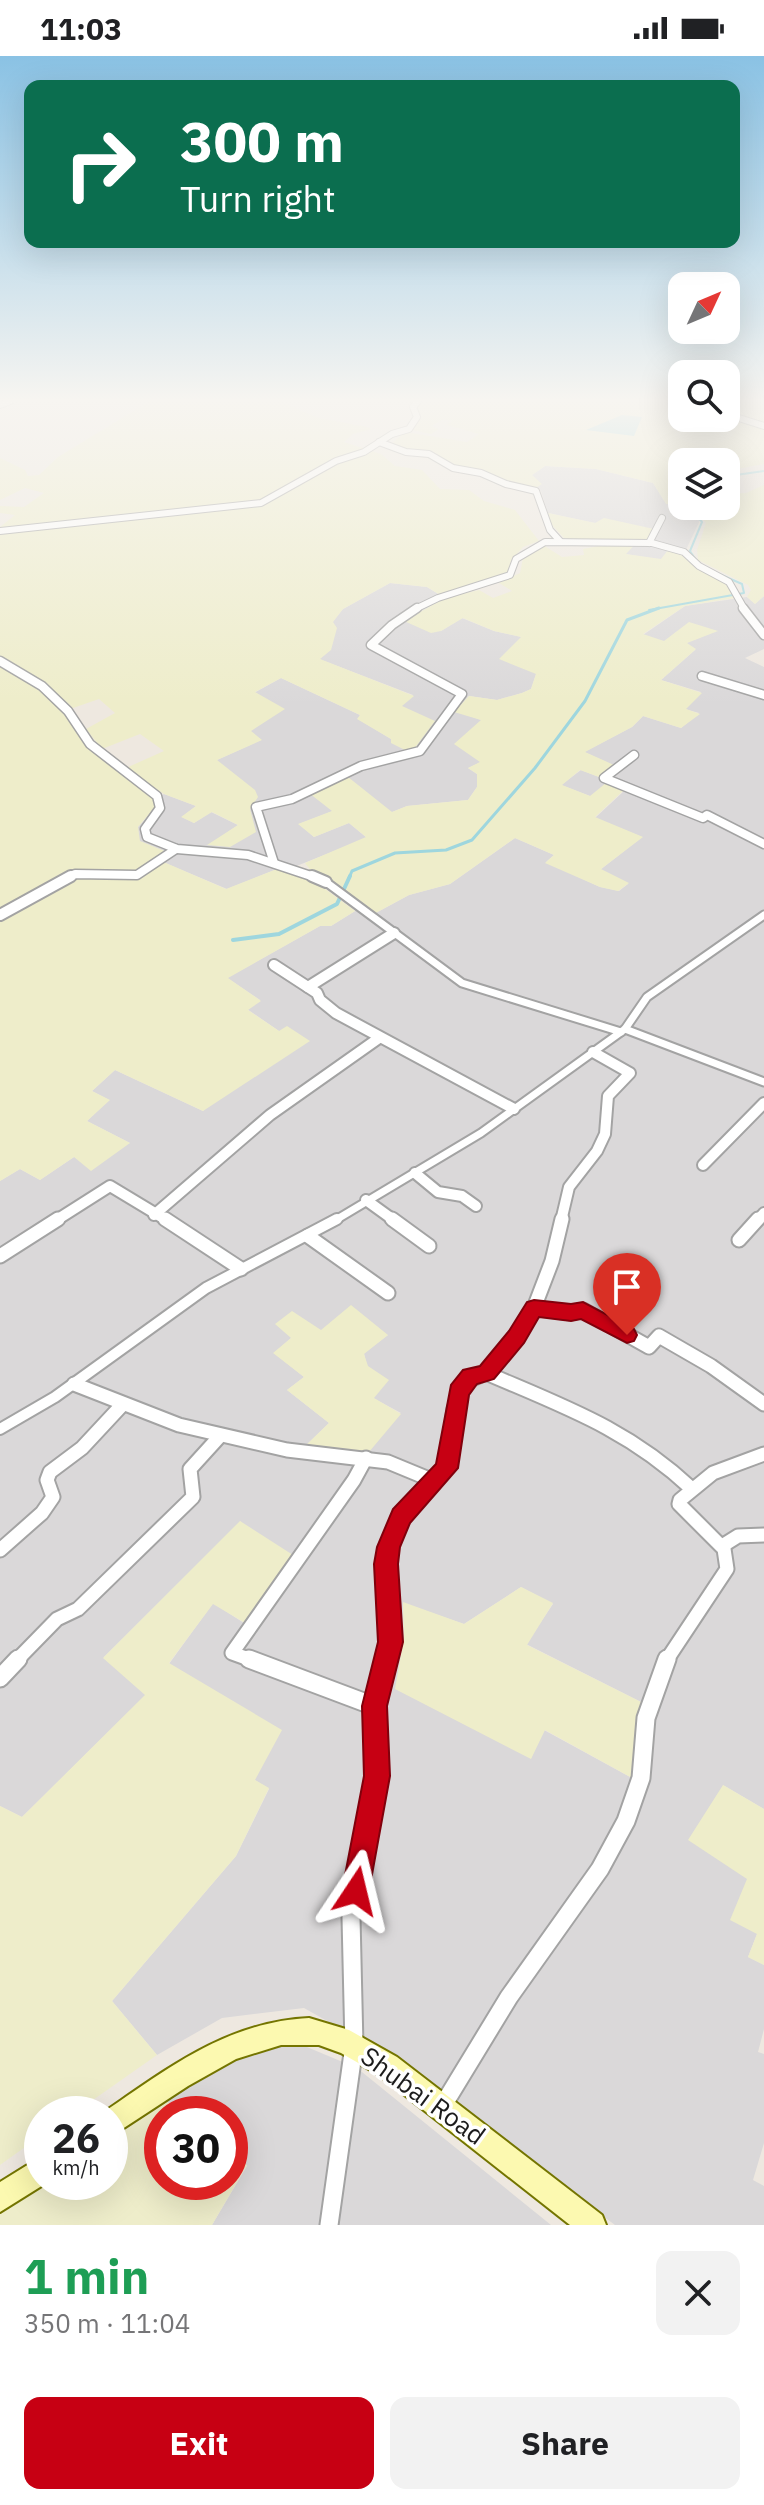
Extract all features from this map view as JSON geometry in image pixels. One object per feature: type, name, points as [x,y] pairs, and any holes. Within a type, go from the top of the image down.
[{"type":"main road","name":"Shubai Road","points":[[128,2112],[204,2061],[249,2041],[312,2031],[354,2046],[388,2066],[592,2225]]},
{"type":"main road","points":[[0,2198],[24,2182]]},
{"type":"street","points":[[0,531],[262,502]]},
{"type":"street","points":[[540,502],[550,530],[560,541]]},
{"type":"street","points":[[649,543],[662,518]]},
{"type":"street","points":[[274,863],[256,807],[292,799],[361,766],[420,751],[462,694],[371,645],[377,635],[436,598],[467,592],[510,575],[516,559],[534,546],[560,541],[649,543],[684,552],[699,566],[726,580],[764,635]]},
{"type":"street","points":[[0,661],[42,686],[68,711],[90,744],[157,796],[160,808],[145,833],[156,844],[176,849],[205,848],[274,863],[326,882],[475,989],[623,1030],[764,1082]]},
{"type":"street","points":[[702,676],[764,695]]},
{"type":"street","points":[[634,755],[604,778],[703,818],[707,815],[764,844]]},
{"type":"street","points":[[0,915],[75,874],[140,874],[176,849]]},
{"type":"street","points":[[0,1429],[74,1384],[206,1288],[308,1236],[465,1144],[623,1030],[647,997],[764,915]]},
{"type":"street","points":[[308,987],[394,933]]},
{"type":"street","points":[[274,965],[308,987],[326,1006],[379,1038],[429,1065],[442,1068],[514,1109]]},
{"type":"street","points":[[154,1215],[270,1115],[379,1038]]},
{"type":"street","points":[[329,2225],[354,2046],[351,1917],[377,1776],[374,1706],[390,1642],[386,1564],[389,1547],[401,1516],[446,1468],[458,1391],[471,1377],[486,1373],[517,1337],[534,1308],[552,1261],[569,1187],[602,1143],[608,1096],[630,1073],[593,1052]]},
{"type":"street","points":[[703,1165],[764,1103]]},
{"type":"street","points":[[415,1173],[438,1192],[462,1196],[476,1206]]},
{"type":"street","points":[[0,1256],[110,1186],[197,1238],[241,1269]]},
{"type":"street","points":[[366,1200],[429,1246]]},
{"type":"street","points":[[739,1240],[764,1213]]},
{"type":"street","points":[[308,1236],[388,1293]]},
{"type":"street","points":[[534,1308],[571,1313],[583,1310],[649,1347],[659,1336],[711,1366],[764,1404]]},
{"type":"street","points":[[486,1373],[612,1428],[649,1451],[692,1489]]},
{"type":"street","points":[[74,1384],[123,1404],[220,1436],[313,1454],[388,1462],[434,1481]]},
{"type":"street","points":[[0,1550],[42,1513],[53,1497],[47,1480],[50,1472],[82,1448],[123,1404]]},
{"type":"street","points":[[0,1678],[57,1619],[78,1609],[193,1497],[190,1469],[220,1436]]},
{"type":"street","points":[[442,2107],[504,2003],[584,1890],[622,1826],[637,1796],[646,1719],[660,1676],[678,1638],[727,1569],[722,1546],[679,1504],[692,1489],[725,1467],[764,1454]]},
{"type":"street","points":[[366,1458],[354,1480],[232,1653],[374,1706]]},
{"type":"street","points":[[722,1546],[738,1536],[764,1535]]},
{"type":"shaded area","points":[[545,502],[665,502],[668,520],[700,520],[685,552],[662,560],[625,554],[640,540],[595,523],[548,513]]},
{"type":"shaded area","points":[[390,583],[427,587],[445,598],[441,631],[462,618],[494,631],[522,637],[536,674],[531,689],[497,700],[469,696],[455,711],[481,720],[481,762],[468,768],[477,774],[477,787],[468,800],[407,806],[392,812],[310,793],[333,811],[299,824],[314,837],[349,823],[367,838],[284,871],[277,869],[227,889],[158,860],[166,852],[139,841],[138,827],[154,809],[156,799],[164,794],[196,806],[182,817],[194,823],[211,812],[238,825],[209,845],[255,832],[217,760],[261,740],[250,731],[254,693],[281,678],[360,715],[358,719],[391,739],[401,706],[413,695],[319,659],[332,622],[343,609]]},
{"type":"shaded area","points":[[764,596],[764,649],[745,658],[764,667],[764,1809],[723,1785],[748,1879],[757,1934],[748,1957],[764,1965],[764,2029],[758,2052],[764,2054],[764,2143],[753,2180],[764,2186],[764,2225],[615,2225],[384,2053],[304,2008],[222,2018],[157,2055],[112,2001],[236,1856],[269,1789],[255,1780],[207,1688],[169,1664],[213,1603],[244,1623],[241,1521],[104,1657],[146,1695],[22,1817],[0,1806],[0,1181],[20,1169],[40,1180],[74,1157],[130,1143],[87,1121],[109,1100],[92,1091],[115,1070],[203,1111],[279,1031],[247,1009],[260,1000],[227,978],[320,926],[331,926],[360,908],[372,915],[409,895],[450,884],[515,838],[554,855],[546,862],[600,887],[619,891],[628,884],[600,870],[642,837],[595,818],[624,791],[590,796],[561,785],[581,770],[599,777],[613,765],[584,752],[632,727],[643,716],[681,728],[699,713],[685,709],[701,692],[661,680],[695,650],[686,643],[716,631],[664,642],[643,635],[685,606],[747,597],[755,604]],"holes":[[[321,1330],[388,1335],[364,1353],[373,1398],[401,1413],[303,1448],[329,1423],[287,1390],[304,1377],[274,1353],[291,1338]],[[521,1587],[553,1604],[526,1644],[641,1702],[632,1778],[544,1730],[531,1758],[396,1689],[404,1638],[403,1603],[464,1624]]]},
{"type":"shaded area","points":[[295,2042],[357,2068],[551,2225],[212,2225],[227,2200],[248,2200],[248,2096],[171,2096],[237,2052]]},
{"type":"green space","points":[[31,502],[488,502],[515,510],[539,541],[523,547],[511,561],[509,573],[440,595],[427,587],[390,583],[343,609],[333,622],[337,628],[331,650],[320,659],[414,696],[402,706],[435,721],[414,749],[405,750],[391,743],[391,739],[357,719],[360,715],[281,678],[255,692],[285,709],[251,731],[262,740],[217,760],[255,790],[258,797],[250,809],[256,832],[230,847],[207,845],[238,825],[212,812],[194,823],[181,817],[196,806],[164,794],[126,768],[164,751],[140,734],[102,749],[86,729],[115,713],[99,699],[73,708],[50,687],[0,659],[0,527],[15,515],[0,513],[0,506],[24,507]]},
{"type":"green space","points":[[740,502],[764,502],[764,596],[755,604],[747,597],[751,590],[748,585],[698,560],[697,550],[706,523],[704,520],[740,520]]},
{"type":"green space","points":[[548,513],[595,523],[604,518],[654,529],[646,541],[639,540],[626,554],[661,559],[668,550],[676,551],[724,582],[735,598],[685,606],[643,634],[664,641],[689,622],[718,631],[687,643],[696,649],[661,680],[702,693],[686,709],[700,714],[681,728],[643,716],[632,727],[585,752],[614,765],[599,777],[580,770],[562,785],[590,796],[606,783],[624,790],[595,817],[643,837],[601,869],[629,883],[618,891],[600,887],[545,863],[554,855],[515,838],[450,884],[409,895],[372,915],[326,877],[313,873],[305,863],[366,837],[349,823],[314,837],[298,824],[332,811],[309,793],[348,777],[392,812],[407,806],[468,800],[477,787],[477,774],[468,768],[480,762],[454,744],[481,720],[454,712],[469,696],[497,700],[531,689],[536,674],[499,659],[521,637],[494,631],[463,618],[441,631],[431,633],[404,621],[445,598],[479,590],[493,598],[512,591],[499,583],[520,573],[523,558],[543,545],[562,557],[584,555],[583,549],[604,545],[597,539],[581,542],[564,538],[551,524]]},
{"type":"green space","points":[[0,663],[39,686],[49,700],[63,709],[77,734],[156,799],[154,808],[138,827],[140,841],[167,852],[159,860],[226,889],[277,869],[313,880],[355,911],[331,926],[320,926],[228,978],[261,1001],[248,1010],[279,1031],[287,1026],[310,1041],[203,1111],[115,1070],[92,1091],[110,1100],[87,1121],[130,1143],[91,1171],[74,1157],[40,1180],[20,1169],[0,1181]]},
{"type":"green space","points":[[351,1305],[388,1335],[364,1354],[368,1366],[389,1380],[374,1398],[401,1414],[369,1452],[302,1449],[329,1423],[287,1390],[304,1377],[273,1353],[291,1338],[275,1324],[292,1311],[321,1330]]},
{"type":"green space","points":[[240,1521],[293,1555],[245,1623],[213,1604],[169,1663],[282,1730],[255,1780],[269,1788],[236,1856],[112,2001],[157,2055],[99,2096],[24,2096],[24,2148],[0,2165],[0,1806],[22,1817],[145,1695],[103,1658]]},
{"type":"green space","points":[[521,1587],[553,1603],[527,1645],[641,1702],[632,1778],[545,1730],[531,1759],[395,1689],[404,1638],[403,1602],[464,1624]]},
{"type":"green space","points":[[723,1785],[764,1809],[764,1965],[748,1957],[757,1934],[730,1920],[747,1879],[688,1840]]},
{"type":"green space","points":[[144,2114],[144,2200],[227,2200],[212,2225],[0,2225],[0,2207],[24,2193],[24,2200],[128,2200],[128,2124]]},
{"type":"waterway","points":[[696,560],[690,551],[700,520]]},
{"type":"waterway","points":[[658,608],[744,593],[742,584],[717,573]]},
{"type":"waterway","points":[[349,878],[352,871],[395,853],[446,850],[472,840],[535,768],[585,701],[627,620],[658,608]]},
{"type":"waterway","points":[[649,610],[658,608]]},
{"type":"waterway","points":[[233,940],[279,934],[337,904],[350,876]]},
{"type":"route","points":[[356,1891],[379,1756],[374,1706],[390,1642],[386,1564],[389,1547],[401,1516],[446,1468],[458,1391],[471,1377],[486,1373],[517,1337],[534,1308],[571,1313],[583,1310],[627,1335]]}]
